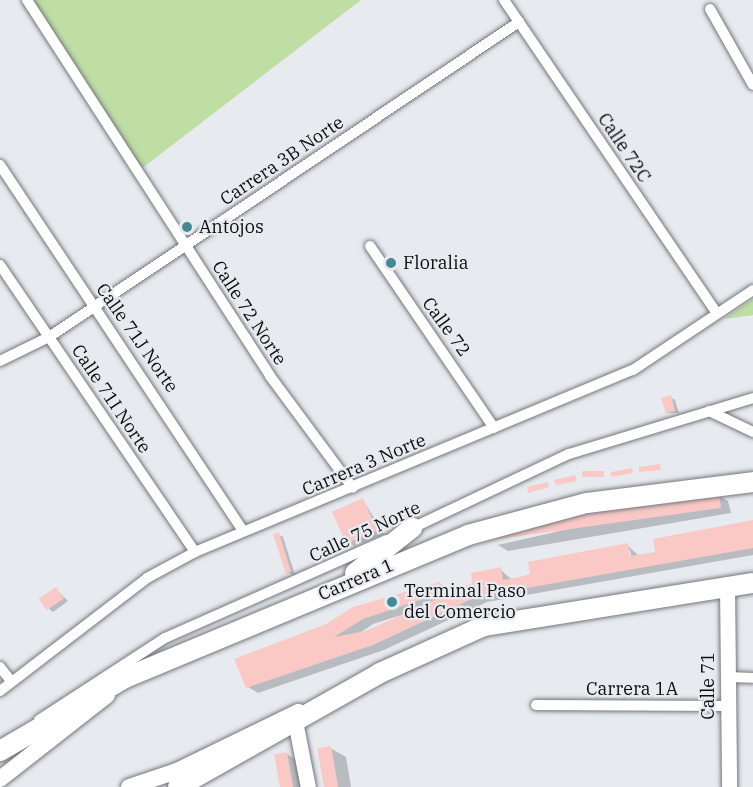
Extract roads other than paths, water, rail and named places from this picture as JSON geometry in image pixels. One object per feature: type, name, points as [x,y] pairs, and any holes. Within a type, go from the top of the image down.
[{"type":"highway","name":"Carrera 1","points":[[125,678],[468,535],[587,502],[753,482]]},
{"type":"highway","points":[[330,594],[412,528]]},
{"type":"highway","points":[[178,787],[341,694],[484,626],[727,584],[753,583]]},
{"type":"highway","points":[[7,746],[125,678]]},
{"type":"main road","name":"Carrera 1","points":[[0,779],[74,725],[125,678]]},
{"type":"main road","points":[[129,787],[177,771],[261,727],[341,694]]},
{"type":"street","name":"Calle 72 Norte","points":[[27,0],[186,246],[353,488]]},
{"type":"street","name":"Calle 72C","points":[[504,0],[717,314]]},
{"type":"street","points":[[710,9],[753,85]]},
{"type":"street","name":"Carrera 3B Norte","points":[[0,361],[49,337],[519,22]]},
{"type":"street","name":"Calle 71J Norte","points":[[0,165],[243,531]]},
{"type":"street","name":"Calle 72","points":[[370,246],[494,428]]},
{"type":"street","name":"Calle 71I Norte","points":[[0,265],[195,552]]},
{"type":"street","name":"Carrera 3 Norte","points":[[0,691],[147,578],[195,552],[633,370],[753,290]]},
{"type":"street","name":"Calle 75 Norte","points":[[7,746],[59,702],[165,638],[412,528],[569,454],[753,399]]},
{"type":"street","points":[[709,411],[753,432]]},
{"type":"street","name":"Calle 71","points":[[727,584],[729,787]]},
{"type":"street","points":[[0,667],[11,681]]},
{"type":"street","points":[[728,677],[753,678]]},
{"type":"street","name":"Carrera 1A","points":[[537,705],[728,706]]},
{"type":"street","points":[[295,720],[308,787]]},
{"type":"place","name":"Antojos","points":[[187,227]]},
{"type":"place","name":"Floralia","points":[[391,263]]},
{"type":"place","name":"Terminal Paso del Comercio","points":[[392,602]]}]
